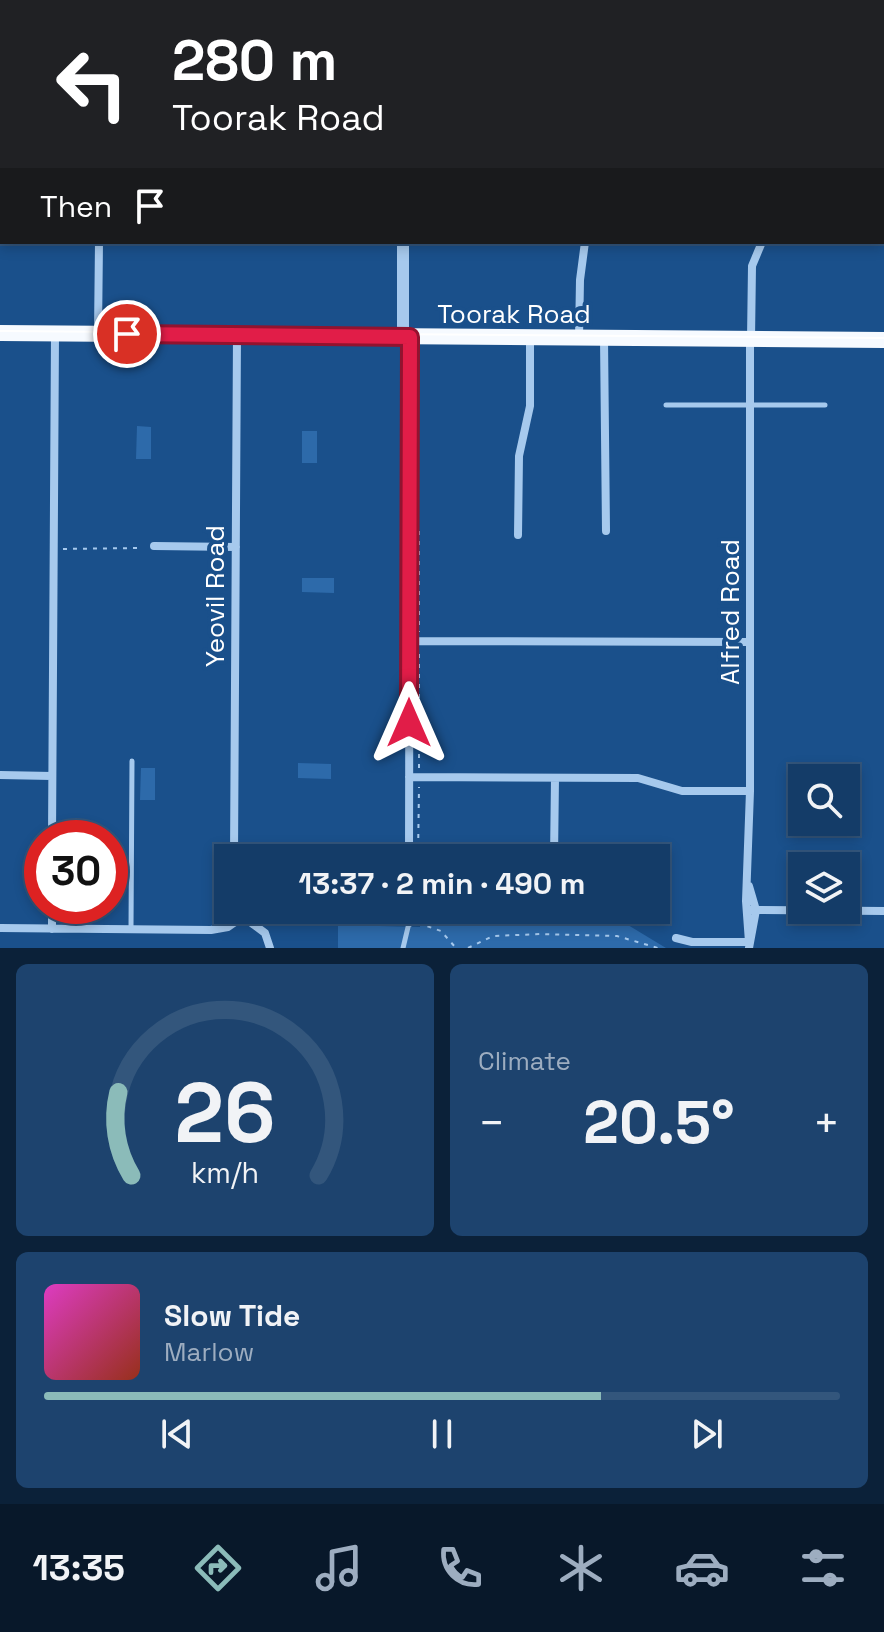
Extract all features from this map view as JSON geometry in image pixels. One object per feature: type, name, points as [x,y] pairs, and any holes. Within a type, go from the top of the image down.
[{"type":"highway","name":"Toorak Road","points":[[0,333],[884,340]]},
{"type":"street","points":[[98,334],[99,244]]},
{"type":"street","points":[[403,244],[414,641],[414,777],[410,844]]},
{"type":"street","points":[[579,338],[580,280],[585,244]]},
{"type":"street","name":"Alfred Road","points":[[749,945],[752,910],[749,885],[750,340],[752,266],[761,244]]},
{"type":"street","points":[[52,820],[55,333]]},
{"type":"street","name":"Yeovil Road","points":[[234,844],[237,335]]},
{"type":"street","points":[[518,535],[519,456],[530,406],[530,338]]},
{"type":"street","points":[[604,338],[606,531]]},
{"type":"street","points":[[154,546],[236,547]]},
{"type":"street","points":[[414,641],[750,642]]},
{"type":"street","points":[[0,775],[52,776]]},
{"type":"street","points":[[414,777],[638,778],[682,791],[750,791]]},
{"type":"street","points":[[554,844],[555,778]]},
{"type":"street","points":[[752,910],[884,911]]},
{"type":"street","points":[[52,924],[52,929]]},
{"type":"street","points":[[0,928],[211,930],[232,924]]},
{"type":"street","points":[[252,925],[265,933],[270,948]]},
{"type":"street","points":[[676,938],[692,942],[749,945]]},
{"type":"lane","points":[[666,405],[825,405]]},
{"type":"lane","points":[[131,929],[132,761]]},
{"type":"lane","points":[[403,948],[413,924]]},
{"type":"path","points":[[417,844],[414,641],[419,522]]},
{"type":"path","points":[[63,549],[142,548]]},
{"type":"path","points":[[413,924],[436,928],[456,948]]},
{"type":"path","points":[[468,948],[493,936],[540,934],[617,936],[658,948]]},
{"type":"shaded area","points":[[137,426],[151,427],[151,459],[136,459]]},
{"type":"shaded area","points":[[302,431],[317,431],[317,463],[302,463]]},
{"type":"shaded area","points":[[302,578],[334,578],[334,593],[302,592]]},
{"type":"shaded area","points":[[298,763],[331,764],[331,779],[298,778]]},
{"type":"shaded area","points":[[141,768],[155,768],[155,800],[140,800]]},
{"type":"shaded area","points":[[420,924],[626,924],[666,948],[338,948],[338,925],[420,927]]},
{"type":"tram line","points":[[0,331],[884,338]]},
{"type":"route","points":[[127,334],[410,337],[409,723]]}]
